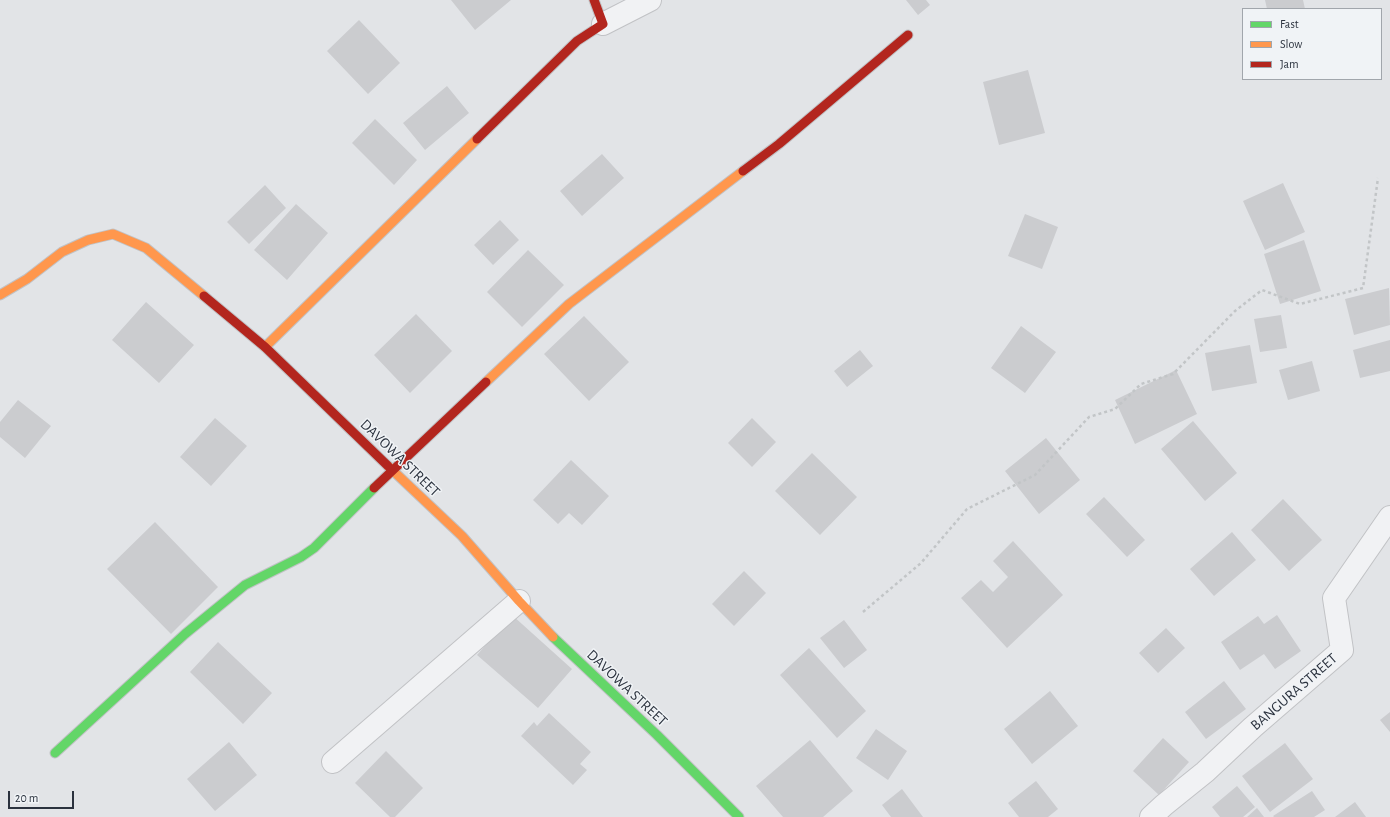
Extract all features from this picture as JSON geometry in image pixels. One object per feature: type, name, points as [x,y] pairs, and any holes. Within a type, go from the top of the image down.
[{"type":"street","points":[[594,0],[603,24]]},
{"type":"street","points":[[265,347],[577,41],[603,24],[650,0]]},
{"type":"street","points":[[55,753],[185,634],[245,585],[301,557],[314,548],[392,470],[569,304],[779,144],[908,36]]},
{"type":"street","name":"DAVOWA STREET","points":[[0,295],[27,279],[62,252],[88,240],[113,234],[146,248],[265,347],[462,536],[519,601],[567,651],[657,735],[739,817]]},
{"type":"street","name":"BANGURA STREET","points":[[1151,817],[1205,772],[1342,650],[1334,598],[1390,517]]},
{"type":"street","points":[[333,762],[519,601]]},
{"type":"path","points":[[863,612],[921,563],[967,509],[1035,475],[1089,417],[1115,409],[1141,384],[1173,374],[1234,311],[1262,290],[1300,304],[1363,288],[1378,178]]},
{"type":"building","points":[[451,0],[511,0],[475,30]]},
{"type":"building","points":[[906,0],[926,0],[930,5],[918,15]]},
{"type":"building","points":[[1265,0],[1303,0],[1305,8],[1267,8]]},
{"type":"building","points":[[359,20],[400,63],[368,94],[327,51]]},
{"type":"building","points":[[1028,70],[1045,133],[999,145],[983,82]]},
{"type":"building","points":[[447,86],[469,113],[425,150],[403,123]]},
{"type":"building","points":[[375,119],[417,160],[394,185],[352,143]]},
{"type":"building","points":[[602,154],[624,178],[582,216],[560,191]]},
{"type":"building","points":[[1283,183],[1305,232],[1265,250],[1243,201]]},
{"type":"building","points":[[265,185],[286,208],[249,244],[227,222]]},
{"type":"building","points":[[296,204],[328,233],[287,280],[254,250]]},
{"type":"building","points":[[1025,214],[1058,227],[1042,269],[1008,256]]},
{"type":"building","points":[[500,220],[519,240],[493,265],[474,245]]},
{"type":"building","points":[[1304,240],[1321,291],[1280,304],[1264,254]]},
{"type":"building","points":[[528,250],[564,285],[522,327],[487,292]]},
{"type":"building","points":[[1389,288],[1390,325],[1354,335],[1345,299]]},
{"type":"building","points":[[146,302],[194,345],[159,383],[112,340]]},
{"type":"building","points":[[416,314],[452,351],[410,393],[374,355]]},
{"type":"building","points":[[1281,315],[1287,348],[1260,352],[1254,319]]},
{"type":"building","points":[[584,316],[629,362],[589,401],[544,354]]},
{"type":"building","points":[[1021,326],[1056,352],[1025,393],[991,368]]},
{"type":"building","points":[[1390,340],[1390,371],[1360,378],[1353,350]]},
{"type":"building","points":[[1250,345],[1257,383],[1212,391],[1205,353]]},
{"type":"building","points":[[860,350],[873,366],[847,387],[834,371]]},
{"type":"building","points":[[1312,361],[1320,391],[1288,400],[1279,370]]},
{"type":"building","points":[[1176,370],[1197,414],[1135,444],[1115,400]]},
{"type":"building","points":[[18,400],[51,426],[25,458],[0,437],[0,422]]},
{"type":"building","points":[[215,418],[247,446],[211,486],[180,457]]},
{"type":"building","points":[[752,418],[776,442],[752,467],[728,443]]},
{"type":"building","points":[[1193,421],[1237,473],[1205,501],[1161,449]]},
{"type":"building","points":[[1046,438],[1080,480],[1039,514],[1005,471]]},
{"type":"building","points":[[812,453],[857,497],[820,535],[775,491]]},
{"type":"building","points":[[571,460],[609,496],[582,525],[569,513],[558,524],[533,500]]},
{"type":"building","points":[[1104,497],[1145,540],[1127,557],[1086,514]]},
{"type":"building","points":[[1283,499],[1322,540],[1289,571],[1251,530]]},
{"type":"building","points":[[155,522],[218,587],[171,634],[107,569]]},
{"type":"building","points":[[1232,532],[1256,560],[1214,596],[1190,569]]},
{"type":"building","points":[[1013,541],[1063,595],[1007,648],[961,598],[981,580],[993,592],[1008,577],[993,561]]},
{"type":"building","points":[[744,571],[766,593],[734,626],[712,604]]},
{"type":"building","points":[[512,615],[572,669],[538,708],[477,655]]},
{"type":"building","points":[[1277,615],[1301,651],[1275,669],[1264,654],[1240,670],[1221,642],[1258,616],[1264,624]]},
{"type":"building","points":[[844,620],[867,650],[844,668],[820,638]]},
{"type":"building","points":[[1166,628],[1185,648],[1158,673],[1139,653]]},
{"type":"building","points":[[218,642],[272,693],[243,724],[190,672]]},
{"type":"building","points":[[809,648],[866,711],[837,738],[780,675]]},
{"type":"building","points":[[1224,681],[1246,709],[1206,739],[1185,712]]},
{"type":"building","points":[[1050,691],[1078,726],[1032,764],[1004,729]]},
{"type":"building","points":[[1390,712],[1390,732],[1380,720]]},
{"type":"building","points":[[549,713],[591,752],[580,764],[587,770],[573,785],[521,736],[534,722],[537,726]]},
{"type":"building","points":[[876,729],[907,751],[888,780],[856,758]]},
{"type":"building","points":[[1163,738],[1189,762],[1159,795],[1133,771]]},
{"type":"building","points":[[810,740],[853,791],[823,817],[783,817],[756,786]]},
{"type":"building","points":[[229,742],[257,775],[215,811],[187,779]]},
{"type":"building","points":[[1285,743],[1313,779],[1270,812],[1242,776]]},
{"type":"building","points":[[386,751],[423,788],[395,817],[390,817],[355,783]]},
{"type":"building","points":[[1036,781],[1058,809],[1048,817],[1019,817],[1008,803]]},
{"type":"building","points":[[1237,786],[1255,807],[1243,817],[1220,817],[1212,807]]},
{"type":"building","points":[[902,789],[923,817],[891,817],[882,805]]},
{"type":"building","points":[[1312,791],[1325,810],[1314,817],[1273,816]]},
{"type":"building","points":[[1355,802],[1366,817],[1335,817]]},
{"type":"building","points":[[1257,808],[1264,817],[1247,817]]},
{"type":"traffic: fast","points":[[55,753],[185,634],[245,585],[301,557],[314,548],[374,488]]},
{"type":"traffic: fast","points":[[553,637],[657,735],[739,817]]},
{"type":"traffic: slow","points":[[265,347],[477,139]]},
{"type":"traffic: slow","points":[[486,382],[569,304],[743,171]]},
{"type":"traffic: slow","points":[[0,295],[27,279],[62,252],[88,240],[113,234],[146,248],[204,296]]},
{"type":"traffic: slow","points":[[388,466],[462,536],[553,637]]},
{"type":"traffic: jam","points":[[477,139],[577,41],[603,24],[594,0]]},
{"type":"traffic: jam","points":[[743,171],[779,144],[908,35]]},
{"type":"traffic: jam","points":[[204,296],[265,347],[388,466]]},
{"type":"traffic: jam","points":[[374,488],[486,382]]}]
